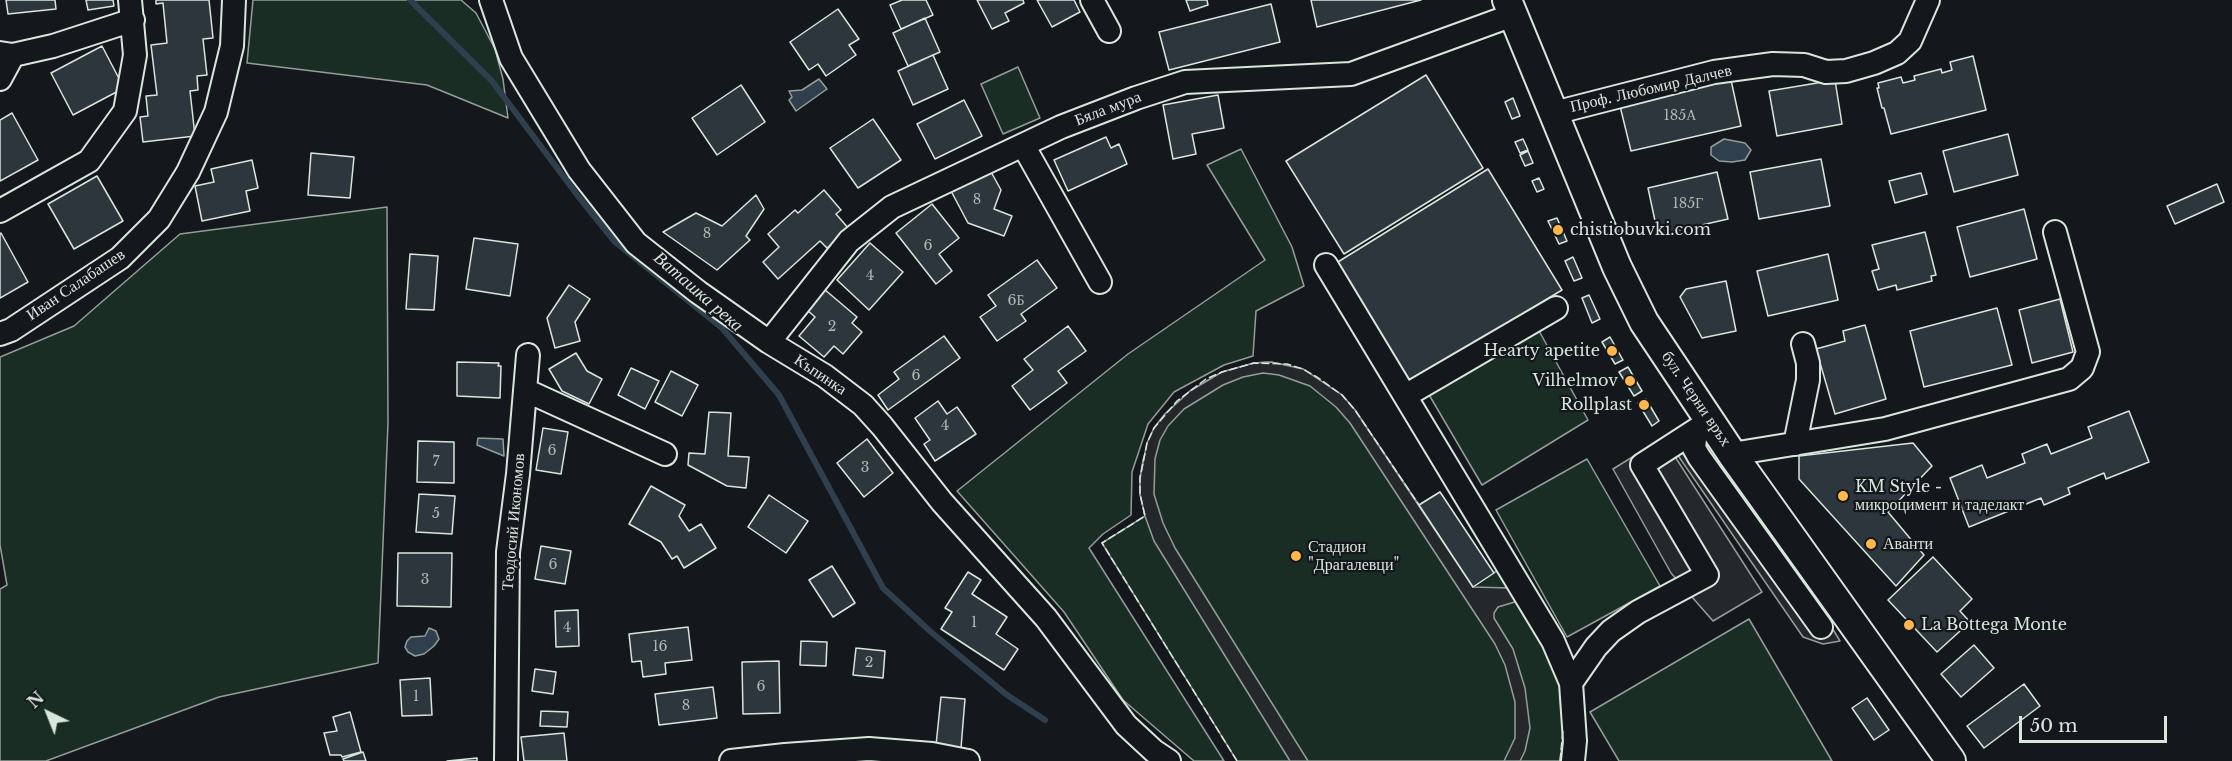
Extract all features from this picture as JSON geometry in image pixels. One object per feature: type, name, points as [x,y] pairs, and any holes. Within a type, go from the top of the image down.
[{"type":"main road","name":"бул. Черни връх","points":[[1510,7],[1631,299],[1703,426],[1732,454],[1951,761]]},
{"type":"street","name":"Иван Салабашев","points":[[0,334],[10,330],[120,258],[159,219],[188,172],[216,112],[232,46],[234,0]]},
{"type":"street","name":"Къпинка","points":[[490,0],[511,58],[579,170],[636,243],[698,292],[769,342],[825,376],[870,412],[942,502],[1046,618],[1126,725],[1130,739],[1150,761]]},
{"type":"street","points":[[1092,0],[1109,31]]},
{"type":"street","name":"Проф. Любомир Далчев","points":[[1554,113],[1714,72],[1773,64],[1804,65],[1826,72],[1846,71],[1874,63],[1897,53],[1910,41],[1928,0]]},
{"type":"street","name":"Бяла мура","points":[[769,342],[849,241],[892,207],[1023,144],[1136,98],[1185,82],[1351,74],[1510,7]]},
{"type":"street","points":[[0,79],[6,54],[53,46],[132,10],[135,56],[124,111],[89,161],[0,211]]},
{"type":"street","points":[[1023,144],[1101,282]]},
{"type":"street","points":[[1732,454],[1885,429],[2069,379],[2082,368],[2088,352],[2055,232]]},
{"type":"street","points":[[1326,265],[1553,641],[1571,683],[1575,741],[1573,761]]},
{"type":"street","points":[[1405,396],[1556,308]]},
{"type":"street","points":[[1795,444],[1808,380],[1808,363],[1803,344]]},
{"type":"street","name":"Теодосий Икономов","points":[[506,761],[508,552],[518,474],[528,354]]},
{"type":"street","points":[[525,390],[665,454]]},
{"type":"street","points":[[1703,426],[1694,448],[1699,457],[1821,627]]},
{"type":"street","points":[[1571,683],[1596,647],[1611,631],[1638,612],[1707,575],[1641,465],[1703,426]]},
{"type":"street","points":[[1126,725],[1154,751],[1169,761]]},
{"type":"street","points":[[731,761],[932,754],[968,761]]},
{"type":"green space","points":[[253,0],[461,0],[476,13],[495,49],[503,79],[508,118],[427,85],[247,63]]},
{"type":"green space","points":[[1018,67],[1040,118],[1003,134],[981,84]]},
{"type":"green space","points":[[1241,149],[1292,247],[1304,286],[1256,311],[1253,356],[1224,365],[1174,392],[1148,424],[1132,472],[1131,515],[1103,534],[1089,548],[1224,761],[1194,761],[1123,700],[1064,612],[957,491],[1128,354],[1265,260],[1207,165]]},
{"type":"green space","points":[[387,207],[388,423],[378,663],[219,697],[46,761],[0,761],[0,589],[7,585],[0,545],[0,357],[74,326],[180,234]]},
{"type":"green space","points":[[1538,329],[1588,420],[1482,485],[1428,393]]},
{"type":"green space","name":"Стадион \"Драгалевци\"","points":[[1271,362],[1303,369],[1342,395],[1355,410],[1419,505],[1440,492],[1493,573],[1499,570],[1557,669],[1561,686],[1564,729],[1560,761],[1237,761],[1102,543],[1145,516],[1140,494],[1143,460],[1154,428],[1165,414],[1190,391],[1222,372],[1254,363]]},
{"type":"green space","points":[[1587,459],[1660,586],[1567,637],[1496,510]]},
{"type":"green space","points":[[1749,619],[1832,761],[1619,761],[1590,712]]},
{"type":"shaded area","points":[[1271,362],[1303,369],[1342,395],[1355,410],[1473,587],[1510,588],[1518,601],[1498,607],[1494,618],[1513,649],[1525,688],[1530,728],[1525,751],[1520,761],[1504,761],[1515,738],[1515,702],[1505,665],[1495,644],[1350,423],[1336,407],[1310,386],[1279,375],[1263,373],[1243,377],[1223,385],[1184,409],[1168,426],[1160,440],[1155,459],[1154,494],[1163,523],[1175,548],[1308,761],[1290,761],[1154,541],[1140,494],[1140,478],[1147,443],[1154,428],[1165,414],[1190,391],[1222,372],[1254,363]]},
{"type":"shaded area","points":[[1663,438],[1762,592],[1713,621],[1671,573],[1613,469]]},
{"type":"shaded area","points":[[1691,443],[1828,621],[1840,641],[1823,644],[1803,637],[1677,454]]},
{"type":"water","points":[[819,79],[827,89],[796,111],[789,100],[792,97],[789,91],[802,90]]},
{"type":"water","points":[[1724,139],[1745,143],[1751,150],[1745,160],[1719,161],[1711,155],[1711,147]]},
{"type":"water","points":[[478,438],[503,439],[504,456],[477,445]]},
{"type":"water","points":[[429,628],[436,631],[439,639],[434,646],[424,654],[415,656],[408,652],[405,647],[407,641],[411,637],[425,636]]},
{"type":"building","points":[[6,0],[55,0],[56,9],[8,14]]},
{"type":"building","points":[[86,0],[113,0],[114,6],[88,10]]},
{"type":"building","points":[[156,0],[209,0],[213,38],[203,39],[207,75],[197,76],[198,90],[190,91],[195,136],[143,142],[140,117],[148,116],[146,96],[157,95],[151,45],[167,43],[163,3],[156,4]]},
{"type":"building","points":[[902,0],[926,0],[933,15],[901,29],[890,5]]},
{"type":"building","points":[[977,0],[1023,0],[1024,3],[1005,13],[1009,21],[992,29]]},
{"type":"building","points":[[1037,0],[1074,0],[1080,12],[1052,27]]},
{"type":"building","points":[[1186,0],[1207,0],[1208,5],[1190,11]]},
{"type":"building","points":[[1311,0],[1421,0],[1317,27]]},
{"type":"building","points":[[1271,4],[1280,42],[1169,70],[1159,32]]},
{"type":"building","points":[[838,9],[859,39],[849,45],[856,55],[826,76],[818,64],[809,70],[790,42]]},
{"type":"building","points":[[925,18],[940,52],[908,66],[893,33]]},
{"type":"building","points":[[102,46],[124,88],[73,115],[51,73]]},
{"type":"building","points":[[933,55],[948,89],[913,105],[898,71]]},
{"type":"building","points":[[1973,56],[1986,110],[1891,134],[1884,108],[1882,108],[1878,83],[1901,77],[1903,83],[1915,80],[1914,76],[1941,69],[1942,73],[1952,70],[1950,62]]},
{"type":"building","points":[[1426,75],[1483,168],[1344,254],[1286,161]]},
{"type":"building","points":[[1731,80],[1741,126],[1631,151],[1620,106]]},
{"type":"building","points":[[1835,80],[1842,124],[1777,136],[1769,91]]},
{"type":"building","points":[[741,85],[765,122],[717,155],[692,118]]},
{"type":"building","points":[[1218,95],[1224,128],[1192,134],[1196,154],[1173,159],[1163,105]]},
{"type":"building","points":[[1513,98],[1520,116],[1512,119],[1505,102]]},
{"type":"building","points":[[964,100],[982,136],[935,159],[917,124]]},
{"type":"building","points":[[12,113],[38,160],[0,181],[0,120]]},
{"type":"building","points":[[873,119],[901,160],[858,188],[830,148]]},
{"type":"building","points":[[2008,134],[2018,175],[1954,192],[1943,151]]},
{"type":"building","points":[[1106,137],[1111,148],[1119,144],[1127,164],[1068,191],[1054,160]]},
{"type":"building","points":[[1523,139],[1528,150],[1520,153],[1515,142]]},
{"type":"building","points":[[1528,151],[1533,163],[1525,166],[1520,155]]},
{"type":"building","points":[[311,153],[354,157],[350,198],[308,195]]},
{"type":"building","points":[[1821,159],[1830,206],[1759,219],[1750,172]]},
{"type":"building","points":[[252,160],[258,188],[246,191],[250,211],[202,221],[195,186],[214,182],[211,169]]},
{"type":"building","points":[[1488,169],[1562,290],[1406,385],[1333,265]]},
{"type":"building","points":[[990,170],[1001,190],[994,209],[1012,216],[1004,236],[968,223],[951,191]]},
{"type":"building","points":[[1717,172],[1728,219],[1658,235],[1648,188]]},
{"type":"building","points":[[1921,173],[1927,194],[1895,203],[1889,181]]},
{"type":"building","points":[[97,176],[123,221],[74,249],[48,204]]},
{"type":"building","points":[[1539,178],[1544,189],[1537,192],[1532,181]]},
{"type":"building","points":[[2217,184],[2224,202],[2175,224],[2167,206]]},
{"type":"building","points":[[824,190],[841,210],[836,214],[849,229],[827,248],[820,241],[778,279],[763,262],[779,247],[768,234],[795,210],[798,213]]},
{"type":"building","points":[[756,195],[764,209],[746,236],[750,240],[717,270],[663,232],[696,213],[722,226]]},
{"type":"building","points":[[932,204],[959,238],[939,254],[952,271],[936,284],[896,233]]},
{"type":"building","points":[[2024,209],[2037,259],[1970,277],[1957,227]]},
{"type":"building","points":[[1557,218],[1567,241],[1559,244],[1548,221]]},
{"type":"building","points":[[1925,232],[1936,275],[1931,276],[1932,281],[1897,290],[1896,285],[1878,290],[1872,271],[1879,269],[1872,245]]},
{"type":"building","points":[[0,234],[28,282],[0,298]]},
{"type":"building","points":[[474,238],[518,244],[510,296],[466,289]]},
{"type":"building","points":[[870,243],[903,272],[869,310],[837,280]]},
{"type":"building","points":[[410,254],[438,256],[434,310],[406,309]]},
{"type":"building","points":[[1828,254],[1838,300],[1768,316],[1757,271]]},
{"type":"building","points":[[1573,257],[1582,278],[1574,281],[1565,261]]},
{"type":"building","points":[[1037,260],[1057,288],[1021,314],[1026,321],[997,341],[980,317],[996,306],[988,295]]},
{"type":"building","points":[[1726,281],[1736,331],[1702,338],[1680,297],[1686,289]]},
{"type":"building","points":[[569,285],[590,299],[575,322],[580,341],[555,348],[547,318]]},
{"type":"building","points":[[824,289],[857,317],[852,323],[862,332],[843,354],[834,346],[824,357],[799,336],[815,317],[806,309]]},
{"type":"building","points":[[1589,295],[1600,319],[1592,323],[1582,298]]},
{"type":"building","points":[[2060,299],[2073,352],[2032,363],[2019,310]]},
{"type":"building","points":[[1997,308],[2012,365],[1924,387],[1910,331]]},
{"type":"building","points":[[1865,325],[1886,399],[1835,414],[1816,349],[1845,341],[1843,331]]},
{"type":"building","points":[[1068,326],[1086,351],[1058,371],[1067,383],[1030,410],[1012,386],[1033,370],[1024,359]]},
{"type":"building","points":[[944,336],[960,358],[888,410],[878,395],[899,379],[894,372]]},
{"type":"building","points":[[1610,337],[1623,360],[1615,364],[1602,342]]},
{"type":"building","points":[[576,353],[587,371],[602,379],[589,404],[562,391],[549,369]]},
{"type":"building","points":[[457,362],[499,363],[498,366],[501,366],[500,398],[457,396]]},
{"type":"building","points":[[1628,367],[1642,391],[1634,396],[1619,372]]},
{"type":"building","points":[[631,368],[659,381],[645,409],[618,395]]},
{"type":"building","points":[[671,371],[698,385],[682,416],[655,402]]},
{"type":"building","points":[[1646,399],[1659,421],[1652,426],[1638,403]]},
{"type":"building","points":[[938,401],[947,414],[957,407],[976,434],[935,461],[924,444],[930,440],[915,418]]},
{"type":"building","points":[[2129,411],[2149,462],[2106,479],[2104,473],[2068,488],[2070,494],[2044,505],[2041,498],[1969,527],[1950,478],[1982,465],[1987,478],[2025,463],[2022,454],[2047,444],[2051,454],[2092,438],[2088,427]]},
{"type":"building","points":[[709,412],[731,413],[728,456],[749,457],[746,488],[727,486],[688,465],[689,453],[705,454]]},
{"type":"building","points":[[543,428],[568,432],[561,474],[536,470]]},
{"type":"building","points":[[867,439],[893,473],[864,497],[837,463]]},
{"type":"building","points":[[418,441],[454,442],[454,483],[417,482]]},
{"type":"building","points":[[1913,443],[1932,466],[1888,512],[1924,555],[1896,586],[1799,479],[1799,456]]},
{"type":"building","points":[[651,486],[685,505],[679,516],[689,531],[701,524],[716,548],[684,568],[677,556],[672,559],[661,542],[629,524]]},
{"type":"building","points":[[1440,492],[1494,573],[1473,587],[1419,505]]},
{"type":"building","points":[[419,494],[455,496],[452,534],[416,532]]},
{"type":"building","points":[[769,495],[808,521],[786,553],[748,527]]},
{"type":"building","points":[[541,546],[571,551],[565,584],[535,579]]},
{"type":"building","points":[[398,553],[452,553],[451,607],[397,606]]},
{"type":"building","points":[[1933,557],[1972,599],[1960,611],[1970,622],[1937,652],[1888,600]]},
{"type":"building","points":[[832,566],[855,603],[833,617],[809,580]]},
{"type":"building","points":[[968,572],[981,580],[972,594],[1007,617],[996,634],[1018,649],[1004,670],[941,629],[952,612],[945,608]]},
{"type":"building","points":[[578,610],[579,646],[556,647],[555,611]]},
{"type":"building","points":[[688,627],[692,660],[665,663],[666,674],[643,677],[641,661],[632,662],[629,634]]},
{"type":"building","points":[[801,641],[827,642],[826,666],[800,665]]},
{"type":"building","points":[[1974,645],[1994,668],[1961,697],[1941,674]]},
{"type":"building","points":[[856,648],[885,651],[883,678],[853,675]]},
{"type":"building","points":[[779,661],[780,713],[743,714],[742,662]]},
{"type":"building","points":[[535,669],[556,672],[553,694],[532,691]]},
{"type":"building","points":[[430,678],[432,715],[402,716],[400,680]]},
{"type":"building","points":[[2024,684],[2040,706],[1984,748],[1967,726]]},
{"type":"building","points":[[713,687],[717,718],[659,725],[655,694]]},
{"type":"building","points":[[941,697],[965,699],[961,748],[936,745]]},
{"type":"building","points":[[1867,698],[1889,730],[1874,740],[1852,708]]},
{"type":"building","points":[[541,711],[568,712],[567,727],[540,726]]},
{"type":"building","points":[[350,712],[361,752],[342,757],[341,755],[330,755],[324,733],[337,731],[333,717]]},
{"type":"building","points":[[564,733],[567,761],[524,761],[521,737]]},
{"type":"building","points":[[363,752],[366,761],[344,761],[343,759]]},
{"type":"building","points":[[477,758],[477,761],[447,761]]},
{"type":"waterway","name":"Ваташка река","points":[[410,0],[492,81],[615,242],[722,328],[779,395],[883,588],[931,632],[1007,695],[1045,720]]},
{"type":"fence","points":[[1237,761],[1102,543],[1145,516],[1140,494],[1140,478],[1147,443],[1154,428],[1177,401],[1206,379],[1254,363],[1287,364],[1303,369],[1342,395],[1355,410],[1419,505]]},
{"type":"fence","points":[[1560,761],[1563,730]]},
{"type":"place","name":"chistiobuvki.com","points":[[1558,230]]},
{"type":"place","name":"Hearty apetite","points":[[1612,351]]},
{"type":"place","name":"Vilhelmov","points":[[1630,381]]},
{"type":"place","name":"Rollplast","points":[[1644,405]]},
{"type":"place","name":"KM Style - микроцимент и таделакт","points":[[1843,496]]},
{"type":"place","name":"Аванти","points":[[1871,544]]},
{"type":"place","name":"Стадион \"Драгалевци\"","points":[[1296,556]]},
{"type":"place","name":"La Bottega Monte","points":[[1909,625]]}]
